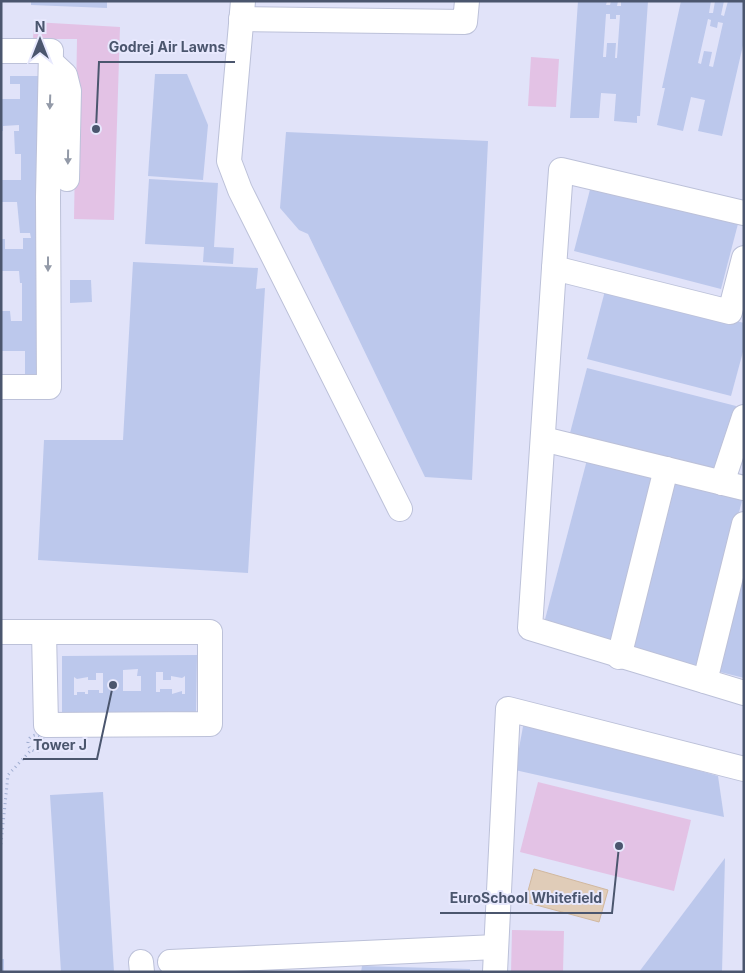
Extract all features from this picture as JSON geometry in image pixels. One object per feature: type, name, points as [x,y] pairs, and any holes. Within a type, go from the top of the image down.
[{"type":"lane","points":[[400,509],[240,190],[229,161],[242,10],[360,11],[465,22],[467,1]]},
{"type":"lane","points":[[1,51],[52,51],[48,197],[49,387],[1,387]]},
{"type":"lane","points":[[52,62],[65,75],[69,91],[67,179]]},
{"type":"lane","points":[[744,213],[561,170],[530,628],[619,657],[744,693]]},
{"type":"lane","points":[[554,268],[730,312],[744,258]]},
{"type":"lane","points":[[543,439],[733,485],[744,417]]},
{"type":"lane","points":[[619,657],[666,469]]},
{"type":"lane","points":[[705,681],[744,524]]},
{"type":"lane","points":[[1,632],[44,632],[210,632],[210,724],[46,725],[44,632]]},
{"type":"lane","points":[[495,972],[508,709],[744,769]]},
{"type":"lane","points":[[170,962],[496,947]]},
{"type":"path","points":[[1,844],[8,775],[32,749]]},
{"type":"shaded area","points":[[34,22],[120,27],[114,220],[74,219],[77,39],[33,39]]},
{"type":"shaded area","points":[[531,57],[559,59],[556,107],[528,106]]},
{"type":"shaded area","points":[[538,782],[691,820],[674,891],[520,852]]},
{"type":"shaded area","points":[[534,869],[608,890],[599,922],[525,902]]},
{"type":"shaded area","points":[[512,930],[564,931],[563,972],[511,972]]},
{"type":"building","points":[[31,1],[107,1],[107,8],[31,5]]},
{"type":"building","points":[[578,1],[607,1],[606,5],[610,5],[611,1],[618,1],[617,6],[621,6],[621,1],[648,1],[640,116],[637,116],[637,123],[614,121],[616,94],[601,93],[599,118],[570,118]],"holes":[[[606,14],[610,14],[610,19],[616,19],[616,15],[620,15],[617,58],[615,58],[616,43],[607,43],[606,57],[603,57]]]},
{"type":"building","points":[[681,1],[711,1],[709,13],[713,13],[715,1],[724,1],[721,15],[724,16],[728,1],[744,1],[744,41],[722,136],[698,131],[705,100],[691,97],[683,131],[657,125],[665,88],[662,88]],"holes":[[[708,19],[711,20],[710,26],[717,28],[718,22],[723,23],[713,67],[709,66],[712,52],[704,51],[701,64],[698,63]]]},
{"type":"building","points":[[155,74],[187,74],[208,125],[203,180],[148,176]]},
{"type":"building","points":[[10,76],[39,76],[40,374],[25,374],[25,351],[1,351],[2,311],[10,311],[11,321],[22,321],[22,283],[20,283],[19,271],[1,271],[1,239],[5,239],[5,249],[23,249],[23,238],[31,238],[30,233],[20,233],[17,202],[1,202],[1,180],[21,180],[21,154],[15,154],[14,131],[19,131],[19,125],[3,126],[3,131],[1,131],[1,99],[20,99],[20,84],[10,84]]},
{"type":"building","points":[[286,132],[488,141],[472,480],[425,477],[308,234],[299,230],[280,208]]},
{"type":"building","points":[[149,179],[218,183],[214,247],[234,248],[233,264],[203,262],[204,247],[145,244]]},
{"type":"building","points":[[592,182],[739,220],[721,289],[574,251]]},
{"type":"building","points":[[133,262],[258,268],[256,289],[265,288],[248,573],[38,560],[44,440],[123,440]]},
{"type":"building","points":[[70,280],[91,280],[92,302],[70,303]]},
{"type":"building","points":[[606,287],[744,323],[744,348],[731,396],[587,359]]},
{"type":"building","points":[[587,368],[736,406],[719,471],[570,433]]},
{"type":"building","points":[[588,456],[655,474],[611,644],[543,627]]},
{"type":"building","points":[[676,480],[743,497],[699,667],[631,649]]},
{"type":"building","points":[[744,551],[744,678],[712,670]]},
{"type":"building","points":[[197,655],[196,717],[62,717],[62,656]],"holes":[[[138,669],[137,676],[141,676],[141,691],[123,691],[123,670]],[[156,672],[163,672],[163,680],[171,680],[171,676],[182,678],[185,676],[185,694],[182,694],[182,691],[172,694],[172,689],[160,689],[160,692],[156,692]],[[96,673],[103,673],[103,693],[99,693],[99,690],[88,690],[88,694],[77,692],[77,695],[74,695],[74,677],[77,679],[88,677],[88,680],[96,680]]]},
{"type":"building","points":[[524,721],[718,776],[724,817],[515,770]]},
{"type":"building","points":[[103,792],[114,972],[61,972],[50,795]]},
{"type":"building","points":[[725,858],[722,972],[639,972]]},
{"type":"building","points":[[1,959],[4,959],[4,972],[1,972]]},
{"type":"building","points":[[362,966],[470,969],[470,972],[361,972]]},
{"type":"place","name":"Godrej Air Lawns","points":[[96,129]]},
{"type":"place","name":"Tower J","points":[[113,685]]},
{"type":"place","name":"EuroSchool Whitefield","points":[[619,846]]}]
